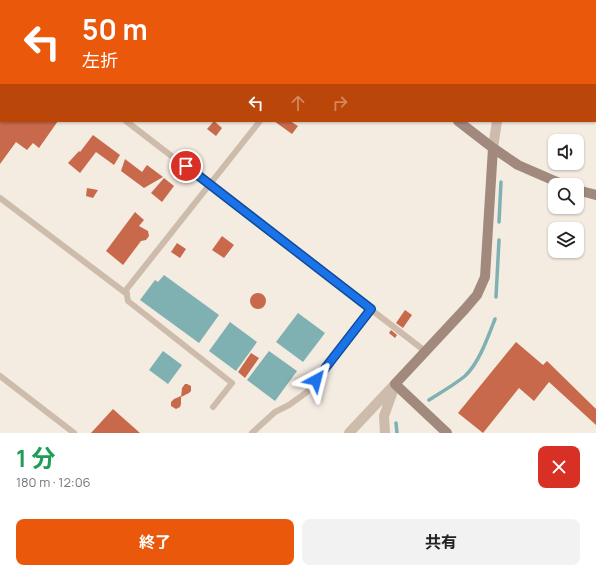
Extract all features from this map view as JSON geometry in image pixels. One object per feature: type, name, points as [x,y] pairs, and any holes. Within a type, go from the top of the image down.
[{"type":"street","points":[[459,122],[518,165],[548,178]]},
{"type":"street","points":[[349,433],[477,295],[485,277],[493,148],[497,122]]},
{"type":"street","points":[[584,192],[596,195]]},
{"type":"street","points":[[385,433],[384,416],[395,384]]},
{"type":"street","points":[[395,384],[447,433]]},
{"type":"lane","points":[[127,122],[210,184],[425,351]]},
{"type":"lane","points":[[213,407],[232,383],[128,301],[126,290],[259,122]]},
{"type":"lane","points":[[0,198],[127,294]]},
{"type":"lane","points":[[252,433],[275,412],[289,405],[307,392],[371,309]]},
{"type":"lane","points":[[0,376],[74,433]]},
{"type":"water","points":[[164,275],[219,315],[199,343],[140,300],[155,280],[158,282]]},
{"type":"water","points":[[298,313],[325,333],[303,362],[276,342]]},
{"type":"water","points":[[230,322],[257,342],[236,371],[209,351]]},
{"type":"water","points":[[163,351],[182,365],[168,384],[149,370]]},
{"type":"water","points":[[269,351],[297,371],[275,401],[247,380]]},
{"type":"building","points":[[0,122],[57,122],[39,148],[33,143],[27,150],[16,142],[0,164]]},
{"type":"building","points":[[213,122],[222,128],[216,136],[207,129]]},
{"type":"building","points":[[275,122],[292,122],[298,126],[292,134]]},
{"type":"building","points":[[93,135],[120,155],[114,165],[96,152],[80,173],[68,163],[79,151],[80,152]]},
{"type":"building","points":[[125,159],[142,172],[147,165],[163,177],[144,188],[121,171]]},
{"type":"building","points":[[164,178],[174,186],[162,202],[151,193]]},
{"type":"building","points":[[87,188],[98,190],[93,198],[86,196]]},
{"type":"building","points":[[135,212],[144,220],[139,226],[148,231],[149,236],[146,240],[141,241],[123,265],[106,251]]},
{"type":"building","points":[[222,236],[234,245],[224,258],[212,250]]},
{"type":"building","points":[[177,243],[186,249],[180,258],[171,252]]},
{"type":"building","points":[[258,293],[264,295],[266,301],[264,307],[258,309],[252,307],[250,301],[252,295]]},
{"type":"building","points":[[405,310],[412,315],[403,328],[396,323]]},
{"type":"building","points":[[391,330],[397,335],[395,338],[389,333]]},
{"type":"building","points":[[516,342],[543,365],[547,361],[596,409],[596,425],[549,382],[534,401],[519,388],[483,433],[458,413]]},
{"type":"building","points":[[251,353],[259,358],[245,378],[238,372]]},
{"type":"building","points":[[185,384],[191,386],[191,391],[181,397],[182,388]]},
{"type":"building","points":[[181,396],[180,407],[176,409],[171,406],[171,402],[174,399]]},
{"type":"building","points":[[113,409],[140,433],[91,433]]},
{"type":"waterway","points":[[499,222],[501,182]]},
{"type":"waterway","points":[[496,297],[499,240]]},
{"type":"waterway","points":[[429,400],[456,383],[470,371],[483,349],[495,319]]},
{"type":"waterway","points":[[396,423],[397,433]]},
{"type":"route","points":[[186,166],[371,309],[316,380]]}]
